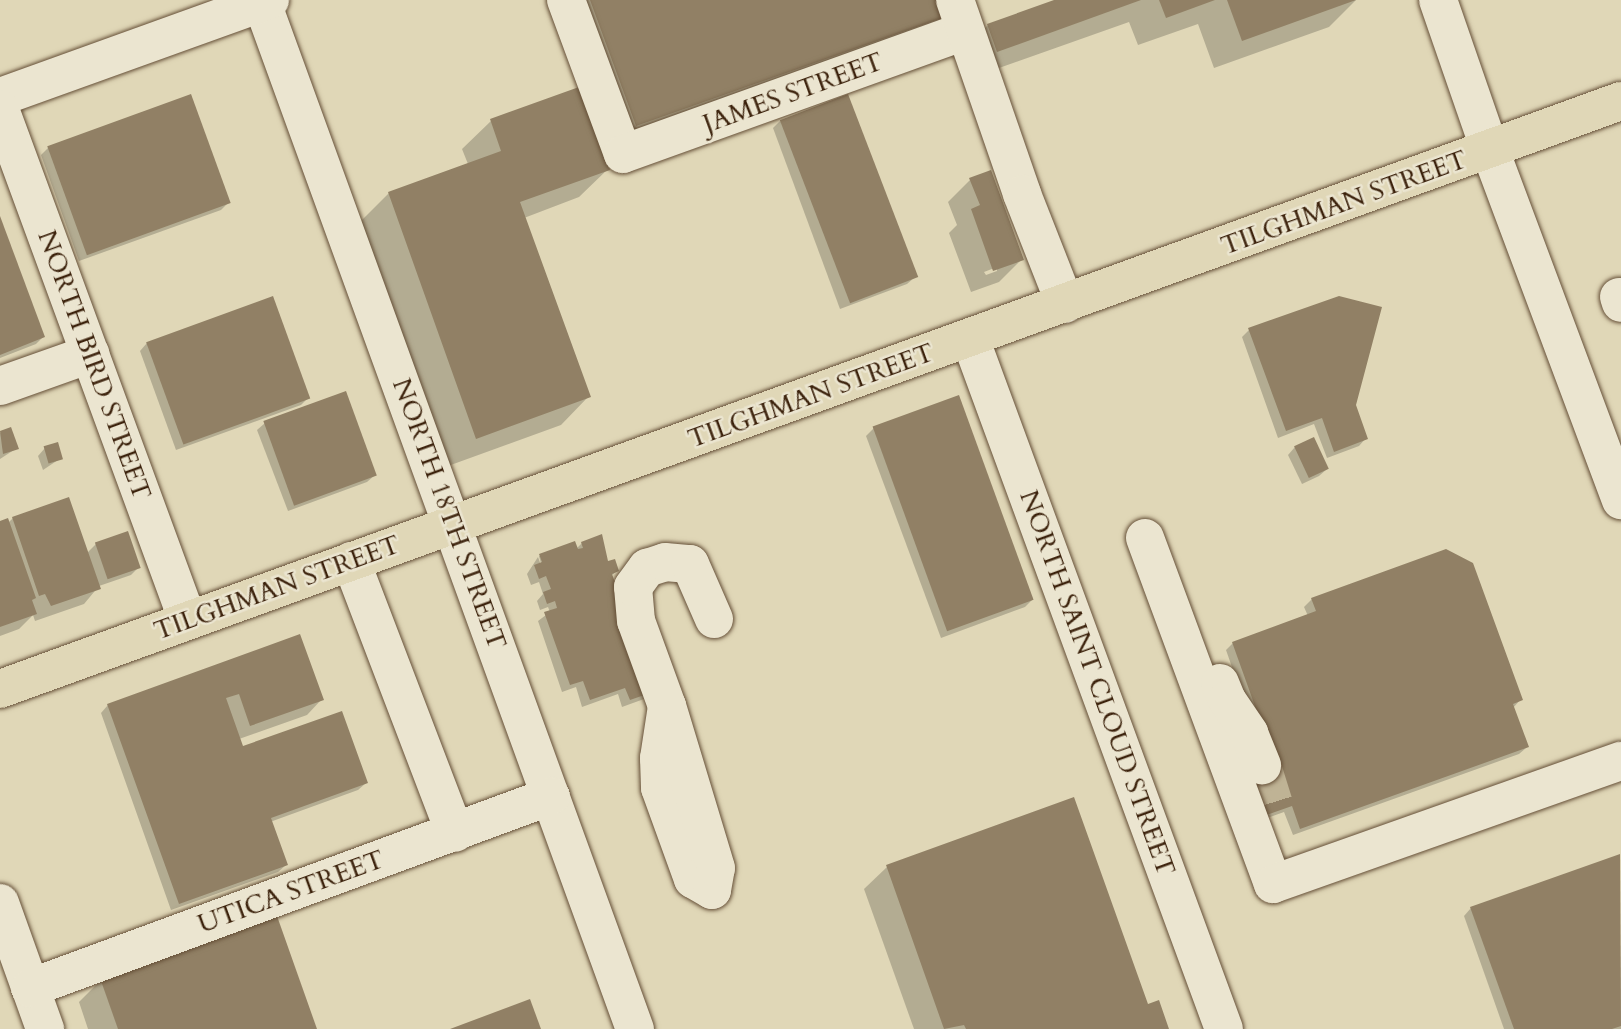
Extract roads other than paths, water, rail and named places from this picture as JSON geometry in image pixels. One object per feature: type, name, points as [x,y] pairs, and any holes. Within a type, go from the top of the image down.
[{"type":"main road","name":"TILGHMAN STREET","points":[[0,689],[1621,101]]},
{"type":"street","name":"JAMES STREET","points":[[566,0],[623,154],[959,16]]},
{"type":"street","points":[[1438,0],[1490,150],[1621,500]]},
{"type":"street","points":[[0,97],[264,1]]},
{"type":"street","name":"NORTH 18TH STREET","points":[[264,1],[635,1029]]},
{"type":"street","points":[[959,16],[1065,304]]},
{"type":"street","name":"NORTH BIRD STREET","points":[[0,109],[188,621]]},
{"type":"street","name":"NORTH SAINT CLOUD STREET","points":[[970,338],[1224,1029]]},
{"type":"street","points":[[0,386],[90,354]]},
{"type":"street","points":[[1144,538],[1185,641],[1273,884],[1621,761]]},
{"type":"street","points":[[351,561],[455,834]]},
{"type":"street","points":[[712,890],[716,868],[667,706],[636,621],[633,587],[648,568],[665,562],[690,564],[714,619]]},
{"type":"street","points":[[1185,641],[1220,682],[1227,700],[1249,733],[1262,766]]},
{"type":"street","name":"UTICA STREET","points":[[30,988],[455,834],[551,796]]},
{"type":"street","points":[[1269,871],[1278,817]]},
{"type":"street","points":[[3,921],[45,1029]]},
{"type":"tunnel","points":[[1262,766],[1278,817]]}]
